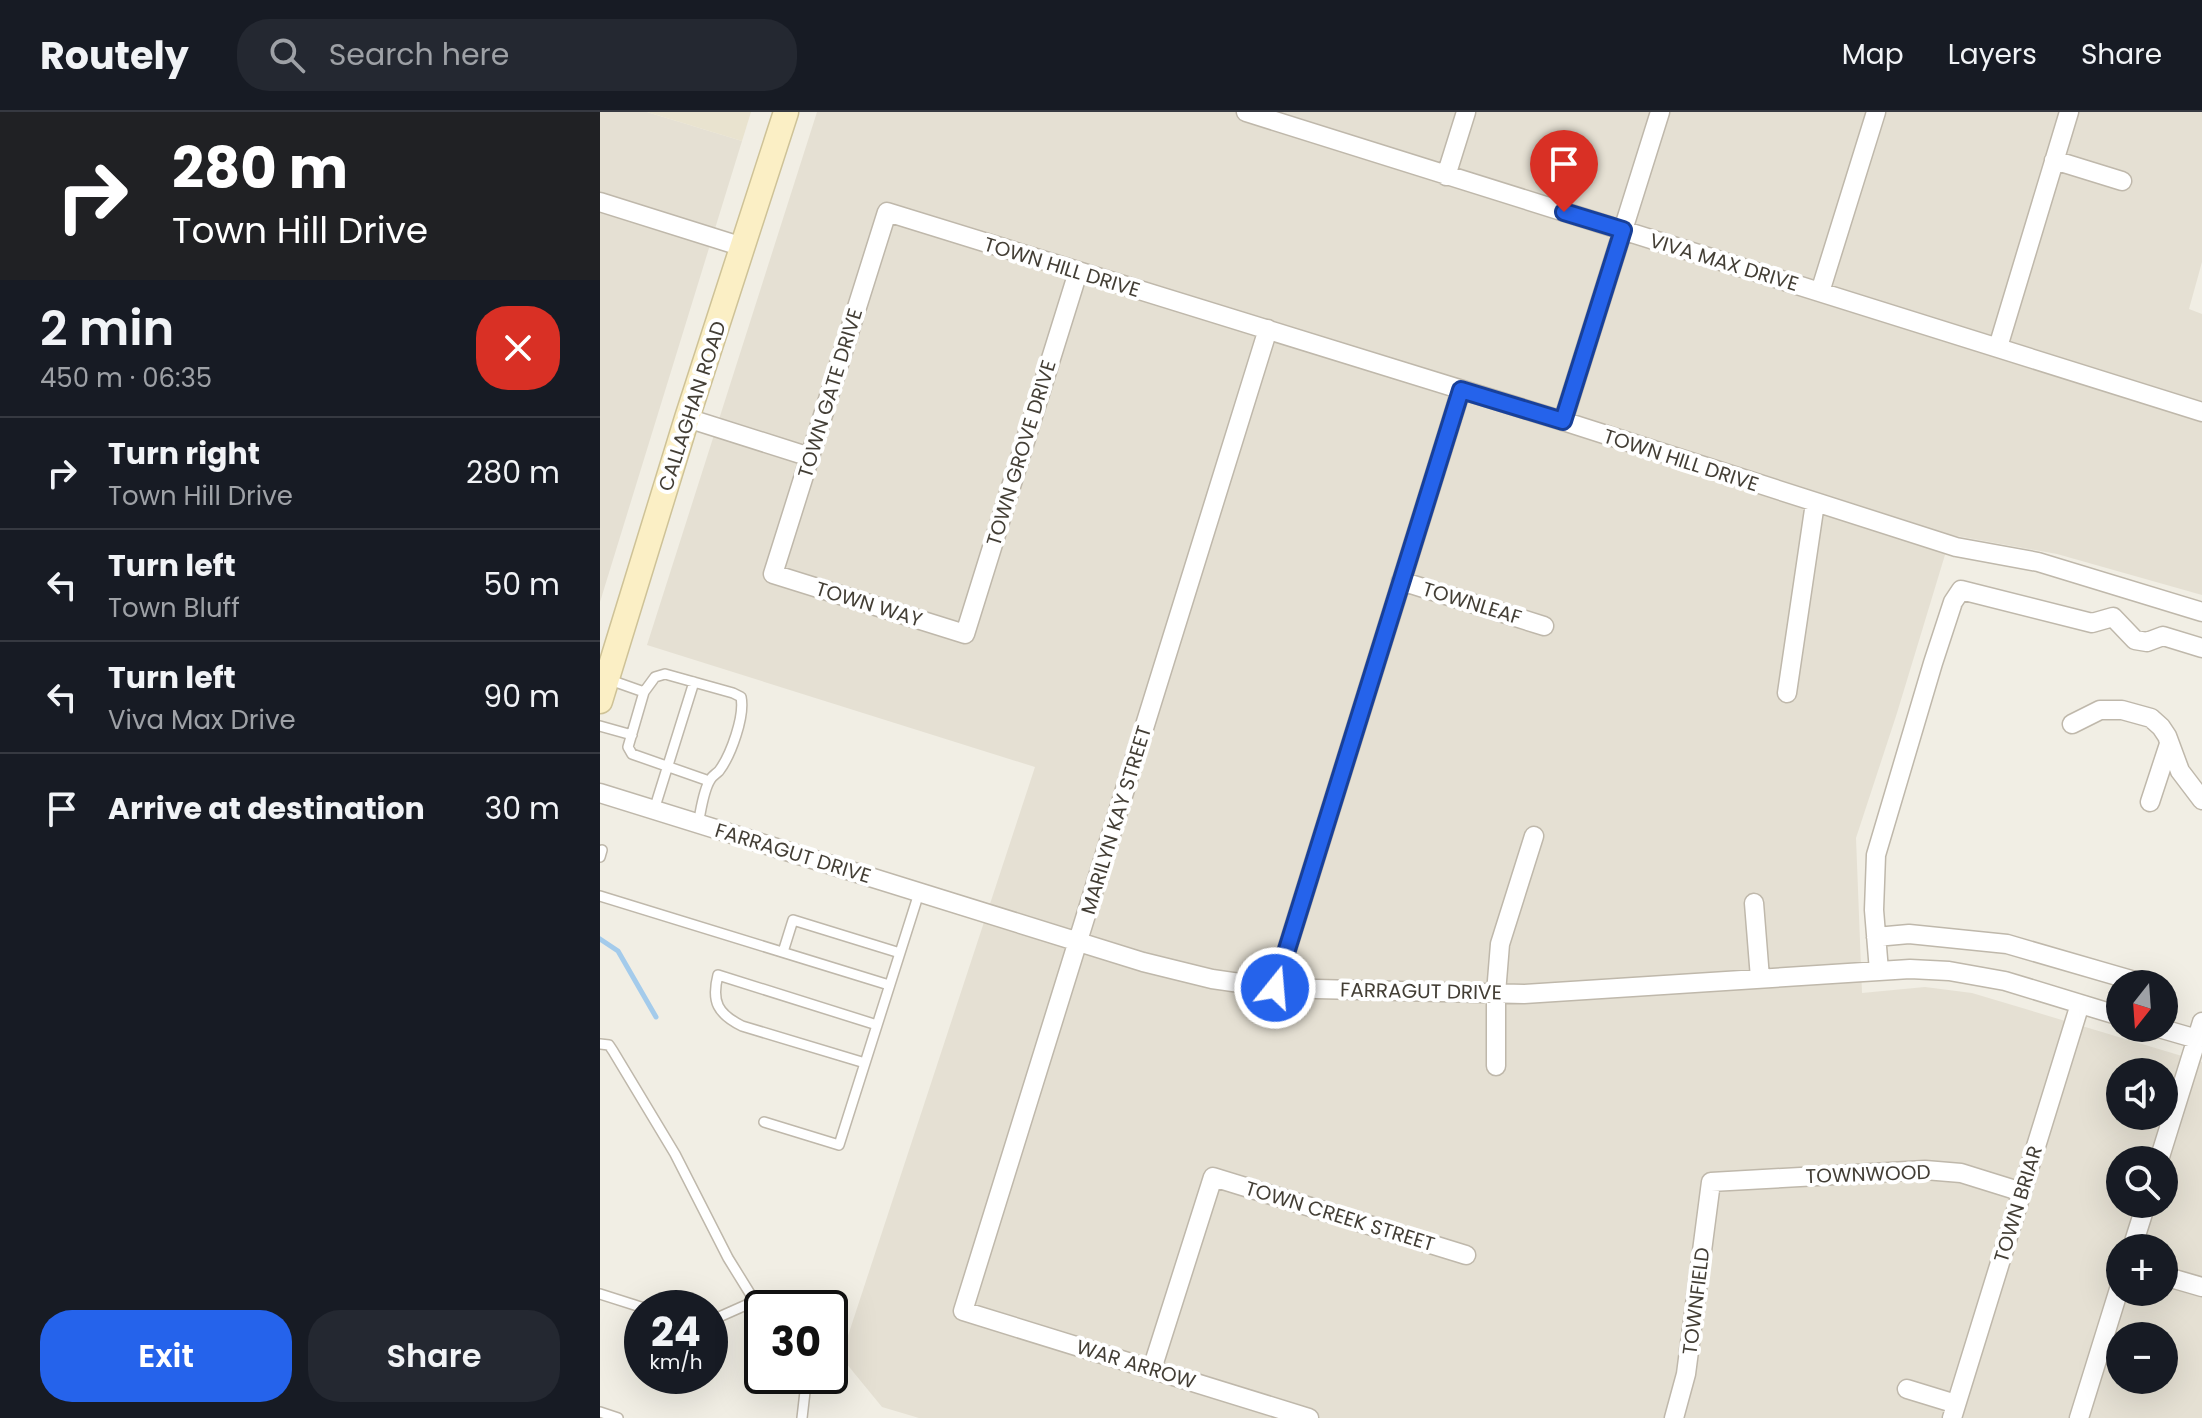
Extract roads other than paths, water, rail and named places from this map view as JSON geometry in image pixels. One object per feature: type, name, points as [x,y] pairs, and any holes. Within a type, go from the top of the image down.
[{"type":"main road","name":"CALLAGHAN ROAD","points":[[603,690],[743,247],[782,113]]},
{"type":"street","name":"VIVA MAX DRIVE","points":[[1246,112],[1268,115],[1446,176],[2202,412]]},
{"type":"street","points":[[1446,176],[1466,112]]},
{"type":"street","points":[[1563,421],[1660,112]]},
{"type":"street","points":[[1820,292],[1876,112]]},
{"type":"street","points":[[1998,347],[2069,112]]},
{"type":"street","points":[[2054,160],[2122,181]]},
{"type":"street","points":[[600,202],[743,247]]},
{"type":"street","name":"TOWN HILL DRIVE","points":[[887,212],[1563,421],[1956,547],[2038,562],[2202,612]]},
{"type":"street","name":"TOWN GATE DRIVE","points":[[773,574],[887,212]]},
{"type":"street","name":"TOWN GROVE DRIVE","points":[[965,634],[1078,272]]},
{"type":"street","name":"MARILYN KAY STREET","points":[[963,1311],[1268,329]]},
{"type":"street","points":[[1275,988],[1461,390]]},
{"type":"street","points":[[687,418],[810,457]]},
{"type":"street","points":[[1787,693],[1815,503]]},
{"type":"street","name":"TOWN WAY","points":[[773,574],[965,634]]},
{"type":"street","name":"TOWNLEAF","points":[[1401,581],[1544,626]]},
{"type":"street","points":[[1879,971],[1874,910],[1876,855],[1937,651],[1953,602],[1961,590],[2092,623],[2113,617],[2135,640],[2147,642],[2163,636],[2202,648]]},
{"type":"street","points":[[2072,724],[2100,710],[2122,710],[2151,718],[2161,727],[2180,771],[2200,795]]},
{"type":"street","points":[[2150,802],[2169,744]]},
{"type":"street","name":"FARRAGUT DRIVE","points":[[600,793],[1143,962],[1212,979],[1275,988],[1496,993],[1567,992],[1879,971],[1949,971],[2005,981],[2106,1012]]},
{"type":"street","points":[[1496,1066],[1500,944],[1534,836]]},
{"type":"street","points":[[1754,903],[1760,978]]},
{"type":"street","points":[[1876,937],[1909,934],[2007,944],[2106,973]]},
{"type":"street","name":"TOWN BRIAR","points":[[1907,1389],[1954,1411],[2080,1004]]},
{"type":"street","points":[[2165,1146],[2194,1075],[2199,1031],[2178,1029]]},
{"type":"street","name":"TOWNWOOD","points":[[1711,1182],[1925,1170],[1961,1173],[2022,1192]]},
{"type":"street","name":"TOWN CREEK STREET","points":[[1152,1369],[1213,1177],[1466,1255]]},
{"type":"street","name":"TOWNFIELD","points":[[1674,1418],[1686,1374],[1711,1182]]},
{"type":"street","points":[[2178,1280],[2202,1287]]},
{"type":"street","points":[[2079,1418],[2114,1306]]},
{"type":"street","name":"WAR ARROW","points":[[963,1311],[1309,1418]]},
{"type":"lane","points":[[698,824],[709,781],[720,770],[728,754],[743,706],[741,697],[665,674],[655,677],[644,692],[628,747],[632,754],[709,781]]},
{"type":"lane","points":[[654,810],[694,682]]},
{"type":"lane","points":[[603,690],[644,692]]},
{"type":"lane","points":[[600,726],[632,735]]},
{"type":"lane","points":[[764,1122],[839,1145],[919,893]]},
{"type":"lane","points":[[600,896],[889,985]]},
{"type":"lane","points":[[783,952],[793,920],[900,953]]},
{"type":"lane","points":[[865,1063],[732,1021],[715,1000],[718,975],[877,1025]]},
{"type":"lane","points":[[600,1044],[609,1045],[613,1051],[675,1154],[728,1258],[748,1290]]},
{"type":"lane","points":[[600,1294],[624,1302]]},
{"type":"lane","points":[[802,1418],[805,1394]]},
{"type":"lane","points":[[600,1412],[618,1418]]},
{"type":"waterway","points":[[600,939],[618,951],[656,1017]]}]
